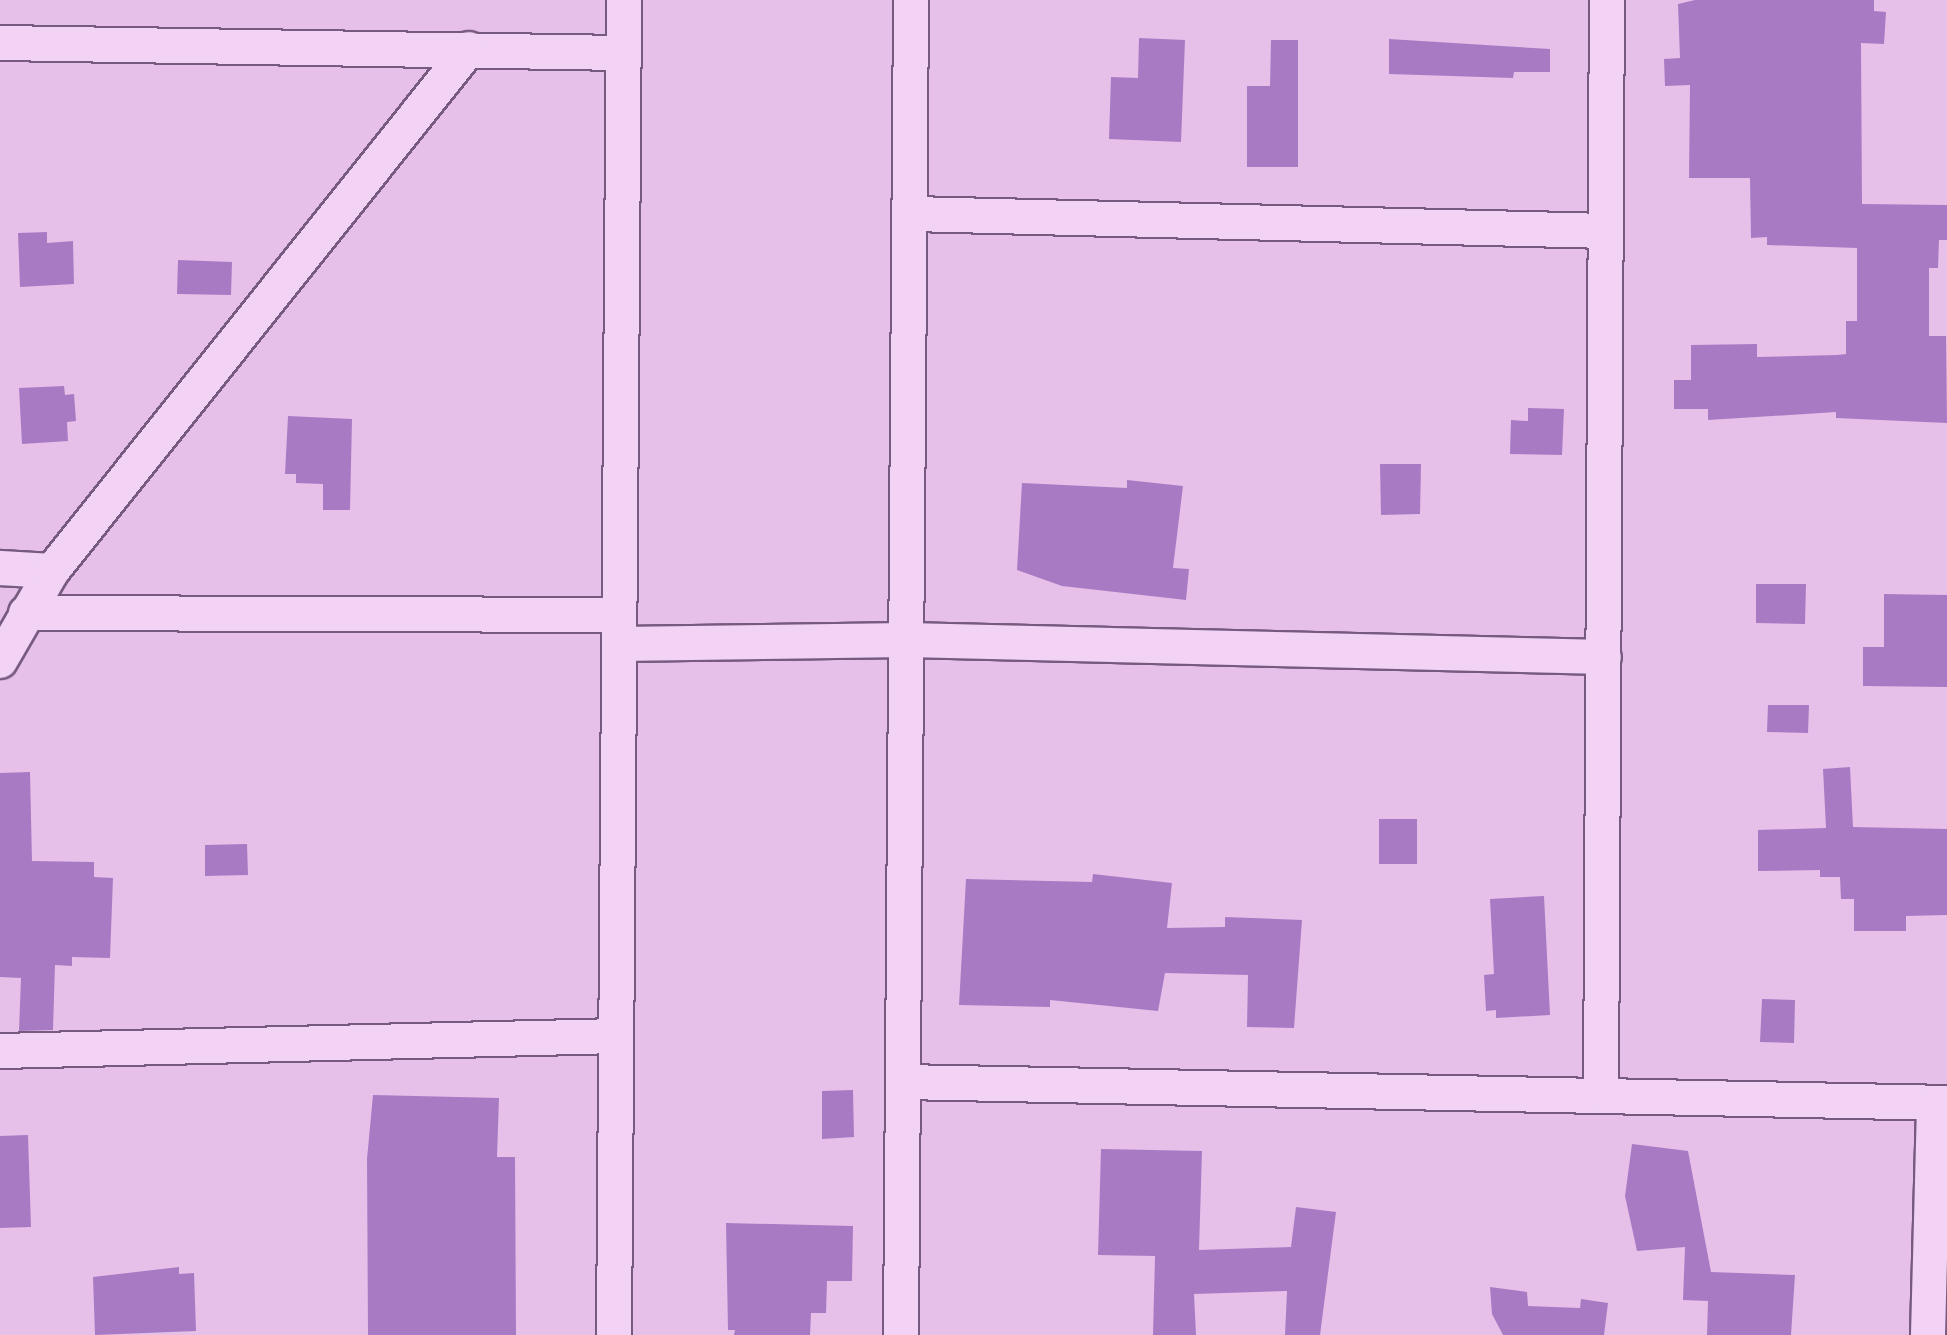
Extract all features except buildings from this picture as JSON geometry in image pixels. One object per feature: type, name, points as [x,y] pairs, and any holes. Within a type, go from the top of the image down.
[{"type":"street","points":[[614,1335],[624,0]]},
{"type":"street","points":[[901,1335],[912,214],[911,0]]},
{"type":"street","points":[[1601,1095],[1607,0]]},
{"type":"street","points":[[0,43],[623,53]]},
{"type":"street","points":[[0,661],[52,571],[469,49]]},
{"type":"street","points":[[912,214],[1606,231]]},
{"type":"street","points":[[0,568],[52,571]]},
{"type":"street","points":[[26,613],[908,640],[1604,657]]},
{"type":"street","points":[[0,1051],[616,1036]]},
{"type":"street","points":[[903,1082],[1940,1103],[1928,1335]]}]
